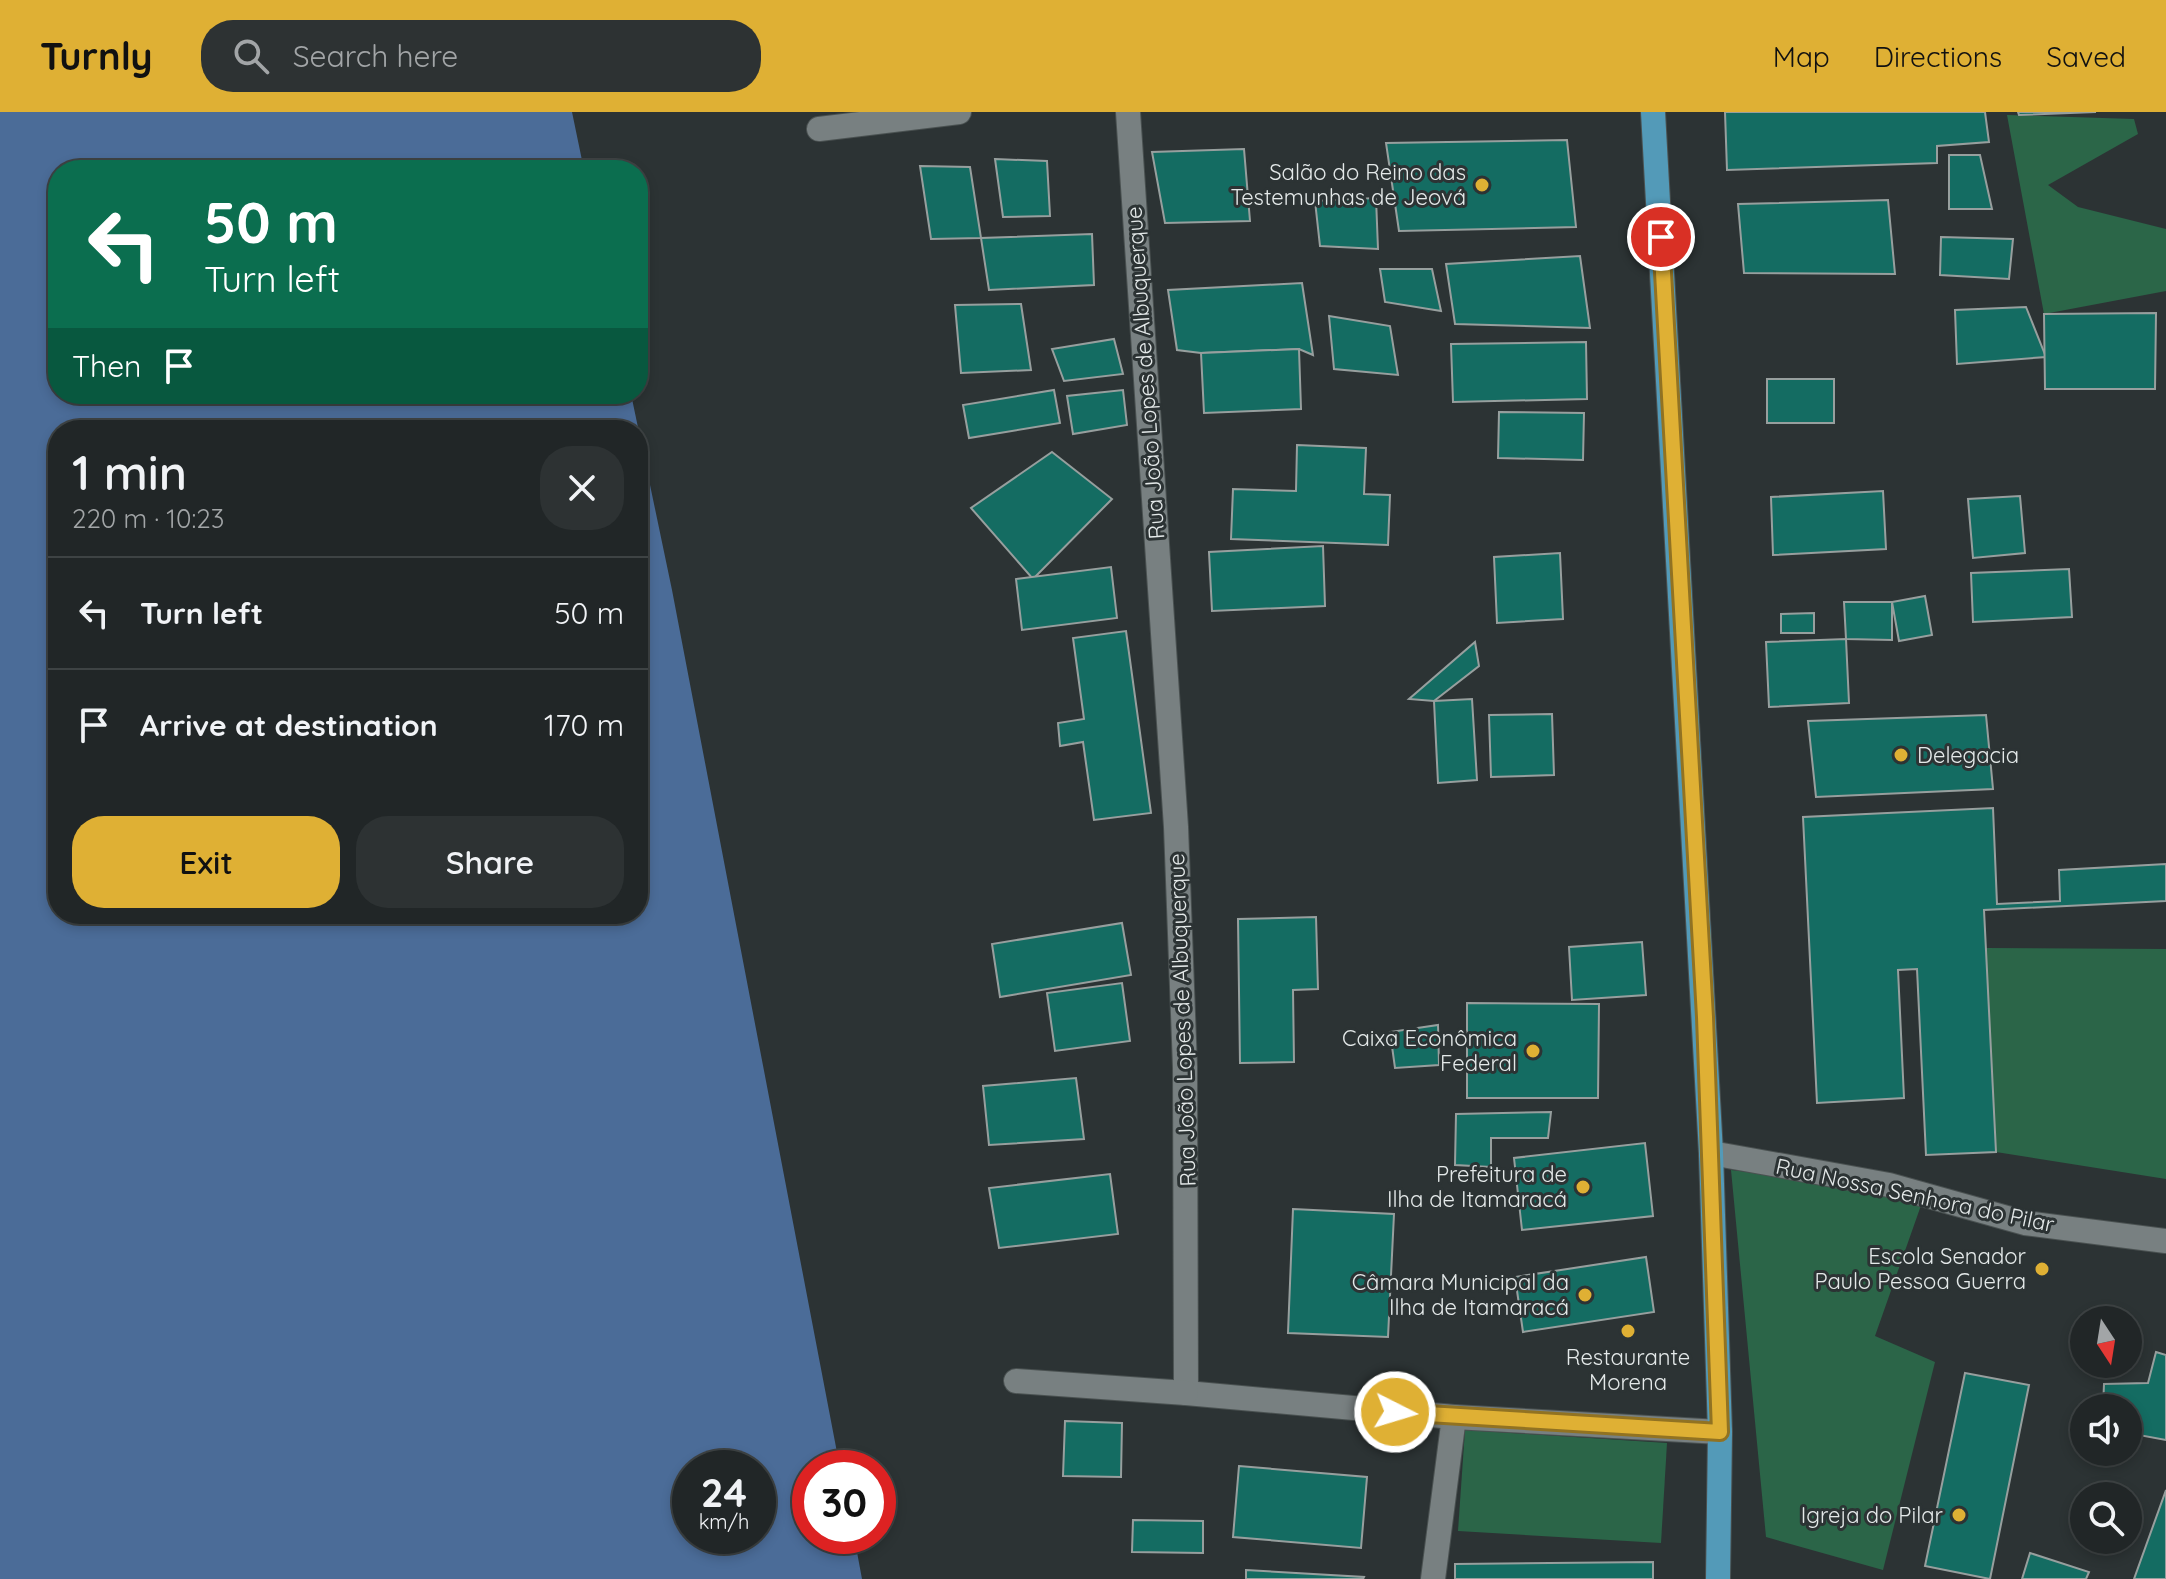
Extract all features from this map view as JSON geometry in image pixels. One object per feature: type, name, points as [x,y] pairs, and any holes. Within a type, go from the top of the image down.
[{"type":"main road","points":[[1653,112],[1711,1153],[1720,1432],[1718,1579]]},
{"type":"street","points":[[819,129],[959,112]]},
{"type":"street","name":"Rua João Lopes de Albuquerque","points":[[1128,112],[1176,827],[1185,1067],[1186,1393]]},
{"type":"street","name":"Rua Nossa Senhora do Pilar","points":[[1711,1153],[1889,1185],[2025,1223],[2166,1241]]},
{"type":"street","points":[[1016,1381],[1454,1417],[1720,1432]]},
{"type":"street","points":[[1433,1579],[1454,1417]]},
{"type":"green space","points":[[2007,115],[2134,119],[2138,134],[2048,185],[2078,207],[2166,229],[2166,291],[2044,314]]},
{"type":"green space","points":[[1986,948],[2166,949],[2166,1179],[1996,1152]]},
{"type":"green space","points":[[1731,1170],[1925,1194],[1875,1336],[1935,1362],[1883,1570],[1766,1537]]},
{"type":"green space","points":[[1465,1430],[1667,1443],[1661,1543],[1458,1531]]},
{"type":"water","points":[[0,112],[572,112],[582,160],[48,160],[48,404],[633,404],[636,420],[48,420],[48,924],[648,924],[648,475],[837,1450],[792,1450],[792,1554],[857,1554],[862,1579],[0,1579]]},
{"type":"building","points":[[1725,112],[1985,112],[1989,142],[1937,146],[1937,163],[1727,170]]},
{"type":"building","points":[[2018,112],[2096,112],[2019,115]]},
{"type":"building","name":"Salão do Reino das Testemunhas de Jeová","points":[[1567,140],[1576,227],[1399,231],[1386,143]]},
{"type":"building","points":[[1244,149],[1250,221],[1165,223],[1152,152]]},
{"type":"building","points":[[1949,155],[1980,155],[1992,209],[1949,209]]},
{"type":"building","points":[[995,159],[1047,161],[1050,216],[1003,217]]},
{"type":"building","points":[[920,166],[970,167],[981,238],[931,239]]},
{"type":"building","points":[[1376,198],[1378,249],[1320,246],[1315,201]]},
{"type":"building","points":[[1888,200],[1895,274],[1744,273],[1738,204]]},
{"type":"building","points":[[1092,234],[1094,285],[989,290],[981,238]]},
{"type":"building","points":[[1941,237],[2013,239],[2009,279],[1940,275]]},
{"type":"building","points":[[1580,256],[1590,328],[1455,324],[1446,264]]},
{"type":"building","points":[[1380,269],[1432,269],[1441,311],[1385,302]]},
{"type":"building","points":[[1302,283],[1313,355],[1299,349],[1201,353],[1177,350],[1168,290]]},
{"type":"building","points":[[1021,304],[1031,370],[961,373],[955,305]]},
{"type":"building","points":[[2026,307],[2046,357],[1957,364],[1955,310]]},
{"type":"building","points":[[2156,313],[2155,389],[2045,389],[2044,314]]},
{"type":"building","points":[[1329,316],[1390,326],[1398,375],[1334,369]]},
{"type":"building","points":[[1114,339],[1123,374],[1064,381],[1052,349]]},
{"type":"building","points":[[1586,342],[1587,399],[1453,402],[1451,344]]},
{"type":"building","points":[[1299,349],[1301,409],[1204,413],[1201,353]]},
{"type":"building","points":[[1767,379],[1834,379],[1834,423],[1767,423]]},
{"type":"building","points":[[1054,390],[1060,423],[969,438],[963,405]]},
{"type":"building","points":[[1123,390],[1127,425],[1073,434],[1067,396]]},
{"type":"building","points":[[1499,412],[1584,413],[1583,460],[1498,458]]},
{"type":"building","points":[[1297,445],[1366,448],[1364,494],[1390,495],[1388,545],[1231,539],[1233,489],[1296,491]]},
{"type":"building","points":[[1052,452],[1112,499],[1033,579],[971,508]]},
{"type":"building","points":[[1883,491],[1886,549],[1773,555],[1771,497]]},
{"type":"building","points":[[2020,496],[2025,553],[1973,558],[1968,499]]},
{"type":"building","points":[[1323,546],[1325,606],[1212,611],[1209,552]]},
{"type":"building","points":[[1560,553],[1563,619],[1497,623],[1494,557]]},
{"type":"building","points":[[1111,567],[1117,618],[1022,630],[1016,579]]},
{"type":"building","points":[[2069,569],[2072,617],[1973,622],[1971,573]]},
{"type":"building","points":[[1925,596],[1932,635],[1899,641],[1892,602]]},
{"type":"building","points":[[1844,602],[1892,602],[1892,640],[1846,639]]},
{"type":"building","points":[[1814,613],[1814,633],[1781,633],[1781,614]]},
{"type":"building","points":[[1126,631],[1151,813],[1094,820],[1083,742],[1060,746],[1058,723],[1084,719],[1073,638]]},
{"type":"building","points":[[1846,639],[1849,703],[1769,707],[1766,642]]},
{"type":"building","points":[[1475,642],[1479,666],[1434,701],[1409,699]]},
{"type":"building","points":[[1472,699],[1477,780],[1438,783],[1434,701]]},
{"type":"building","points":[[1552,714],[1554,775],[1491,777],[1489,715]]},
{"type":"building","name":"Delegacia","points":[[1986,715],[1993,789],[1816,797],[1808,721]]},
{"type":"building","points":[[1993,808],[1997,904],[2060,901],[2059,870],[2166,864],[2166,901],[1984,910],[1996,1152],[1926,1155],[1917,969],[1898,970],[1904,1098],[1817,1103],[1803,817]]},
{"type":"building","points":[[1316,917],[1318,989],[1293,990],[1294,1062],[1240,1063],[1238,919]]},
{"type":"building","points":[[1122,923],[1131,975],[1000,997],[992,944]]},
{"type":"building","points":[[1642,942],[1646,995],[1572,1000],[1569,947]]},
{"type":"building","points":[[1122,983],[1130,1041],[1055,1051],[1047,993]]},
{"type":"building","name":"Caixa Econômica Federal","points":[[1467,1003],[1599,1004],[1598,1098],[1467,1098]]},
{"type":"building","points":[[1438,1025],[1439,1065],[1395,1068],[1390,1032]]},
{"type":"building","points":[[1076,1078],[1084,1139],[989,1145],[983,1086]]},
{"type":"building","points":[[1551,1112],[1548,1138],[1491,1138],[1491,1167],[1455,1165],[1456,1114]]},
{"type":"building","name":"Prefeitura de Ilha de Itamaracá","points":[[1645,1143],[1653,1216],[1522,1230],[1514,1158]]},
{"type":"building","points":[[1110,1174],[1118,1234],[999,1248],[989,1188]]},
{"type":"building","points":[[1293,1209],[1394,1214],[1388,1337],[1288,1333]]},
{"type":"building","name":"Câmara Municipal da Ilha de Itamaracá","points":[[1646,1257],[1654,1312],[1523,1332],[1515,1277]]},
{"type":"building","points":[[2156,1352],[2166,1355],[2166,1440],[2142,1436],[2142,1394],[2104,1394],[2104,1384],[2148,1383]]},
{"type":"building","points":[[1965,1373],[2029,1385],[1990,1579],[1925,1566]]},
{"type":"building","points":[[1065,1421],[1122,1423],[1121,1477],[1063,1476]]},
{"type":"building","points":[[1239,1466],[1367,1477],[1361,1548],[1233,1537]]},
{"type":"building","points":[[2166,1490],[2166,1579],[2134,1579]]},
{"type":"building","points":[[1133,1520],[1203,1521],[1203,1553],[1132,1552]]},
{"type":"building","points":[[2030,1553],[2089,1572],[2086,1579],[2022,1579]]},
{"type":"building","points":[[1653,1562],[1653,1579],[1455,1579],[1455,1564]]},
{"type":"building","points":[[1246,1570],[1364,1577],[1246,1579]]},
{"type":"place","name":"Salão do Reino das Testemunhas de Jeová","points":[[1482,185]]},
{"type":"place","name":"Delegacia","points":[[1901,755]]},
{"type":"place","name":"Caixa Econômica Federal","points":[[1533,1051]]},
{"type":"place","name":"Prefeitura de Ilha de Itamaracá","points":[[1583,1187]]},
{"type":"place","name":"Escola Senador Paulo Pessoa Guerra","points":[[2042,1269]]},
{"type":"place","name":"Câmara Municipal da Ilha de Itamaracá","points":[[1585,1295]]},
{"type":"place","name":"Restaurante Morena","points":[[1628,1331]]},
{"type":"place","name":"Igreja do Pilar","points":[[1959,1515]]},
{"type":"route","points":[[1395,1412],[1720,1432],[1705,1017],[1661,237]]}]
